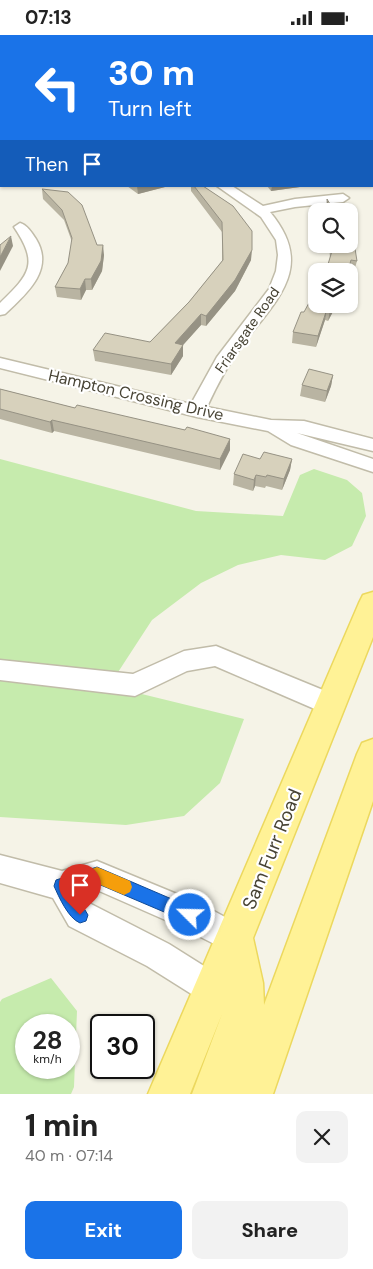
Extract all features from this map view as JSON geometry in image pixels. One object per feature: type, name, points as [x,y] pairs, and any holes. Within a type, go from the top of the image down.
[{"type":"main road","name":"Sam Furr Road","points":[[169,1094],[373,603]]},
{"type":"main road","points":[[252,1094],[373,754]]},
{"type":"main road","points":[[213,1094],[238,1025],[245,999],[244,980],[234,939]]},
{"type":"street","name":"Friarsgate Road","points":[[198,411],[222,362],[267,304],[283,275],[285,257],[282,239],[262,210],[225,187]]},
{"type":"street","points":[[262,210],[295,203],[343,198]]},
{"type":"street","points":[[0,311],[22,289],[36,265],[37,251],[32,240],[20,227]]},
{"type":"street","name":"Hampton Crossing Drive","points":[[0,363],[198,411],[271,426],[304,427],[373,445]]},
{"type":"street","name":"Hampton Crossing Drive","points":[[271,426],[297,441],[373,466]]},
{"type":"street","points":[[0,670],[135,685],[184,661],[216,656],[331,705]]},
{"type":"street","points":[[0,869],[62,886],[97,875],[190,915],[234,939]]},
{"type":"street","points":[[62,886],[80,915],[158,955],[212,989]]},
{"type":"green space","points":[[0,459],[196,511],[283,516],[300,475],[314,469],[347,480],[362,493],[366,516],[352,546],[325,560],[281,555],[238,565],[201,583],[152,620],[109,686],[244,719],[220,783],[184,816],[126,825],[0,817]]},
{"type":"green space","points":[[51,978],[77,1011],[77,1014],[15,1014],[15,1079],[74,1079],[71,1094],[0,1094],[0,1002],[2,999]]},
{"type":"building","points":[[195,187],[204,187],[233,206],[252,231],[252,250],[235,280],[206,316],[201,314],[175,343],[183,345],[171,364],[93,350],[105,333],[150,342],[189,302],[223,260],[222,222]]},
{"type":"building","points":[[42,189],[68,192],[82,205],[97,245],[103,245],[101,261],[91,279],[85,279],[80,289],[55,287],[68,263],[72,238],[62,210]]},
{"type":"building","points":[[11,236],[0,257],[0,245]]},
{"type":"building","points":[[331,253],[356,253],[357,261],[351,260],[350,263],[328,263]]},
{"type":"building","points":[[308,305],[308,313],[326,313],[318,336],[293,332],[301,312],[304,312]]},
{"type":"building","points":[[309,369],[333,375],[327,391],[302,385]]},
{"type":"building","points":[[0,389],[75,408],[77,405],[185,430],[187,427],[230,439],[220,459],[52,420],[50,422],[0,409]]},
{"type":"building","points":[[264,452],[292,459],[284,479],[267,475],[266,477],[256,475],[254,480],[234,474],[243,454],[260,459]]},
{"type":"slow traffic","points":[[93,876],[97,875],[124,887]]},
{"type":"route","points":[[80,915],[62,886],[97,875],[190,915]]}]
